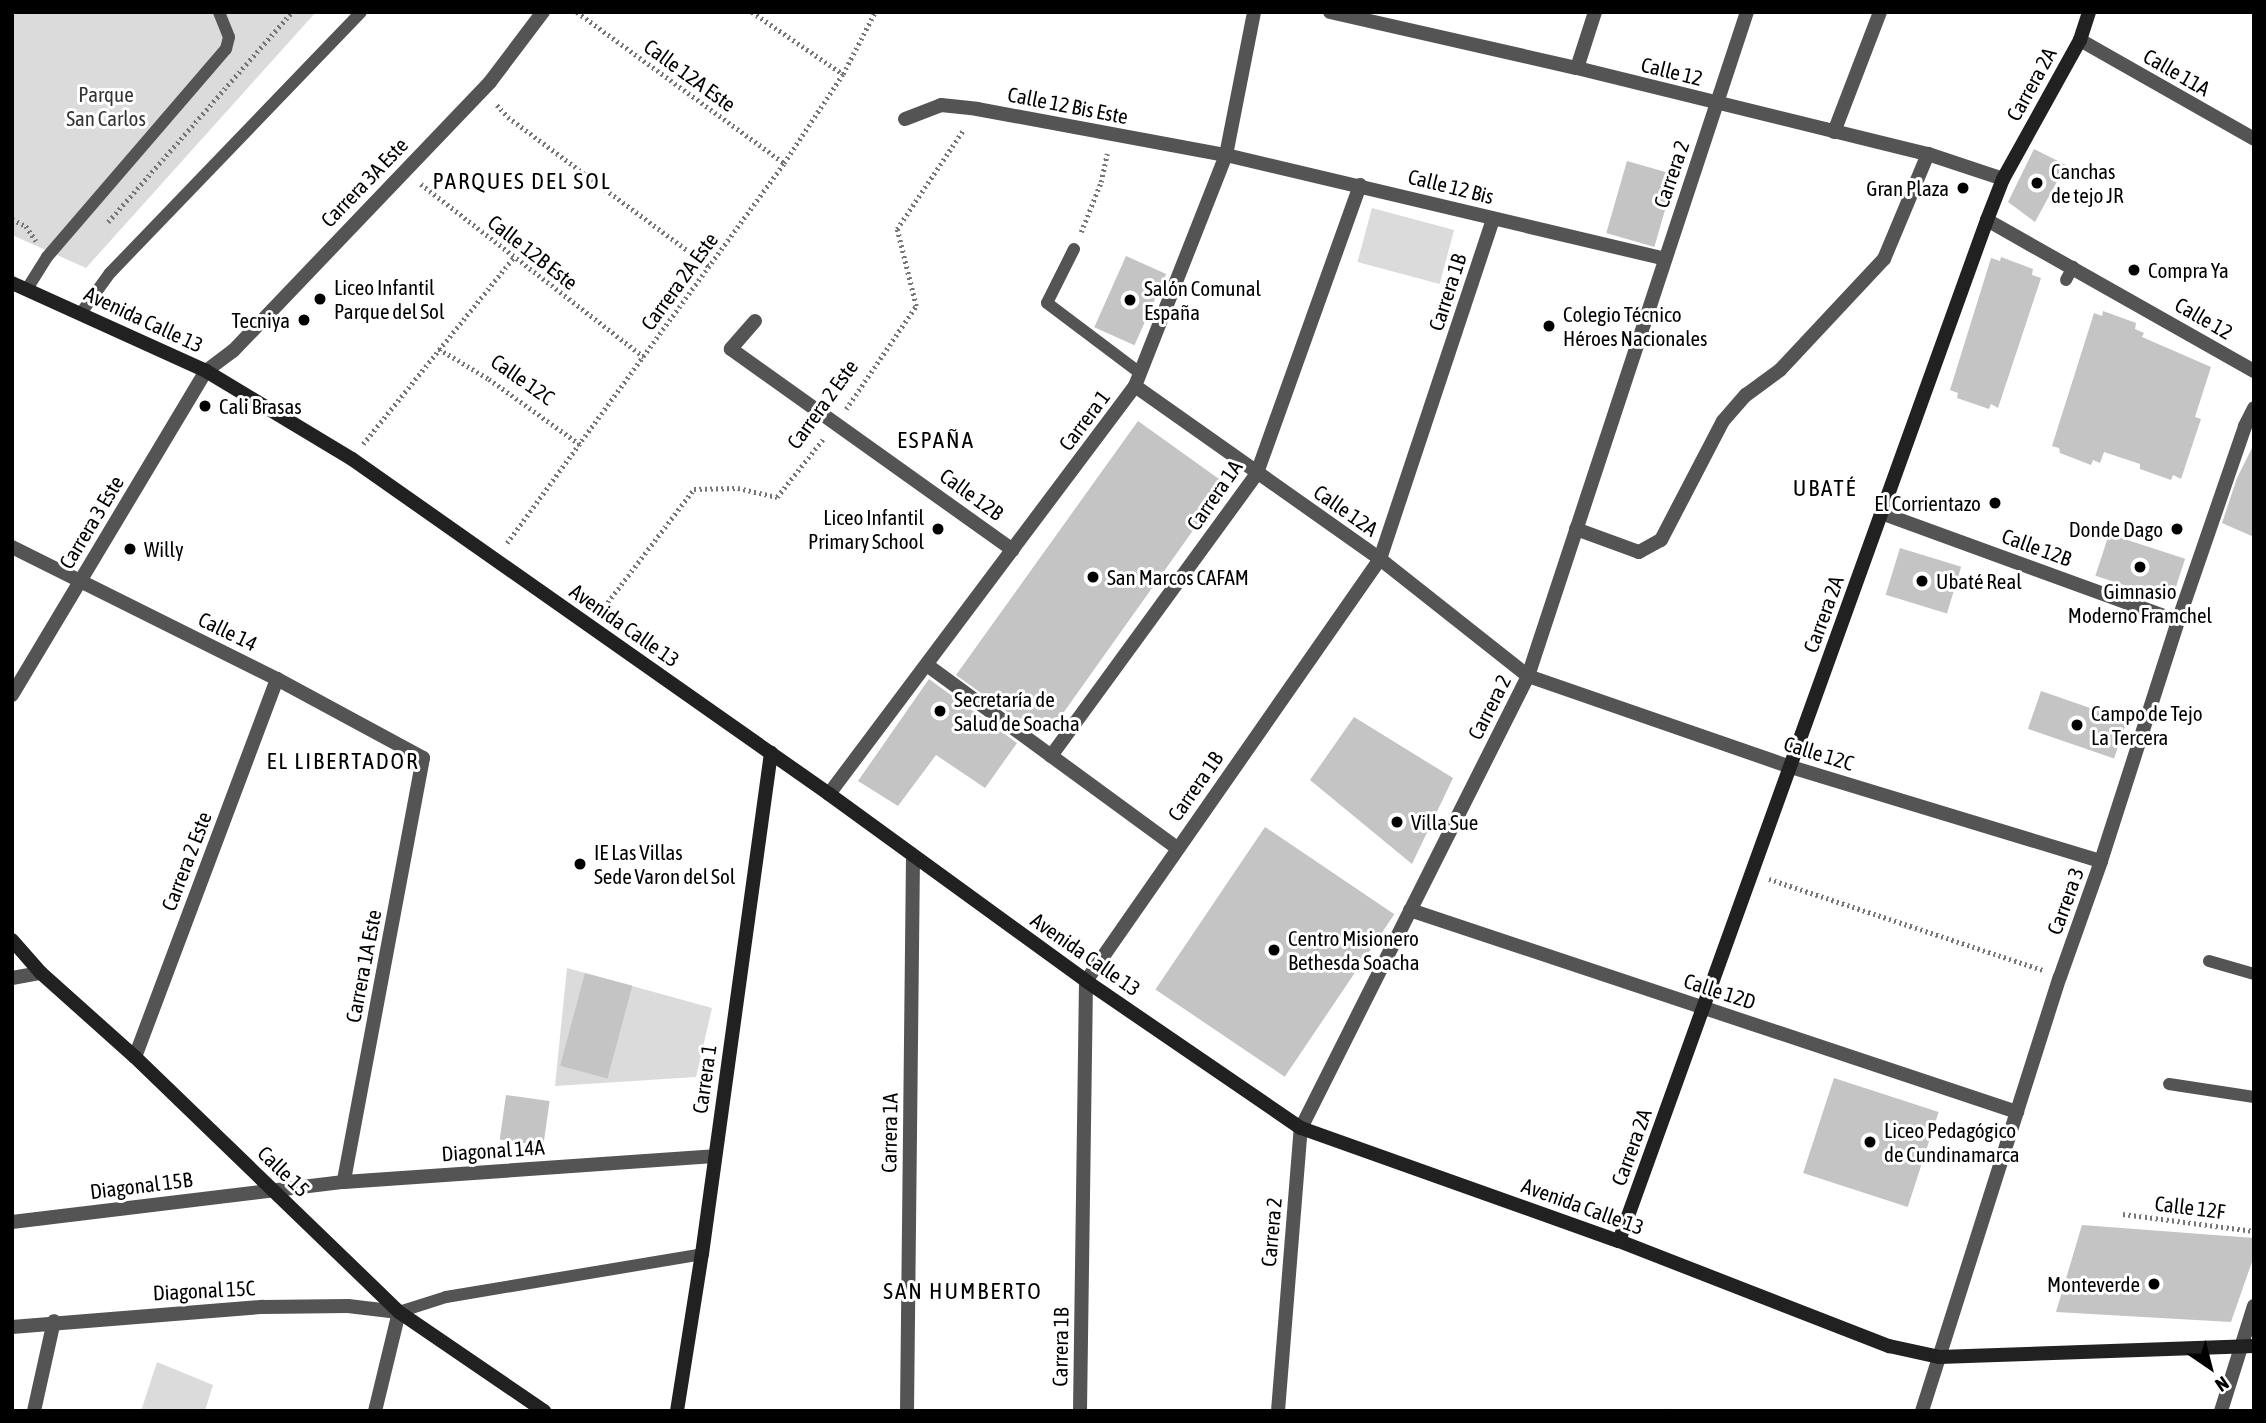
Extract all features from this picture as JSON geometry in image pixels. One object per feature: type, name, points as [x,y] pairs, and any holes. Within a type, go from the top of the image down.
[{"type":"street","name":"Carrera 3A Este","points":[[206,371],[233,351],[482,89],[543,12]]},
{"type":"street","name":"Carrera 1","points":[[829,794],[1138,379],[1226,155],[1254,12]]},
{"type":"street","name":"Calle 12","points":[[1329,12],[1577,68],[1928,155],[2003,179]]},
{"type":"street","points":[[1577,68],[1595,12]]},
{"type":"street","name":"Carrera 2","points":[[1278,1411],[1301,1128],[1528,676],[1747,12]]},
{"type":"street","points":[[1834,132],[1880,12]]},
{"type":"street","name":"Carrera 2A","points":[[1619,1241],[1987,220],[2003,179],[2080,40],[2089,12]]},
{"type":"street","name":"Calle 11A","points":[[2080,40],[2254,139]]},
{"type":"street","name":"Calle 12 Bis Este","points":[[905,119],[941,105],[977,109],[1111,136],[1226,155]]},
{"type":"street","name":"Calle 12 Bis","points":[[1226,155],[1665,258]]},
{"type":"street","points":[[1576,528],[1639,552],[1661,540],[1723,421],[1746,395],[1780,370],[1884,259],[1928,155]]},
{"type":"street","name":"Carrera 1A","points":[[1051,756],[1257,473],[1360,185]]},
{"type":"street","name":"Carrera 1B","points":[[1080,1411],[1086,981],[1380,559],[1493,219]]},
{"type":"street","name":"Calle 12","points":[[1987,220],[2069,274],[2254,372]]},
{"type":"street","name":"Avenida Calle 13","points":[[12,283],[206,371],[352,459],[829,794],[1086,981],[1301,1128],[1619,1241],[1889,1346],[1939,1357],[2247,1346]]},
{"type":"street","name":"Calle 12B","points":[[755,321],[731,349],[1013,550]]},
{"type":"street","name":"Carrera 3 Este","points":[[12,695],[206,371]]},
{"type":"street","name":"Calle 12A","points":[[1138,379],[1257,473],[1380,559],[1528,676]]},
{"type":"street","name":"Carrera 3","points":[[1922,1411],[2060,977],[2101,861],[2178,621],[2245,426],[2254,408]]},
{"type":"street","name":"Calle 12B","points":[[1881,513],[2178,621]]},
{"type":"street","name":"Calle 14","points":[[12,547],[277,679],[423,758]]},
{"type":"street","points":[[927,665],[1177,848]]},
{"type":"street","name":"Calle 12C","points":[[1528,676],[1791,767],[2101,861]]},
{"type":"street","name":"Carrera 2 Este","points":[[135,1058],[277,679]]},
{"type":"street","name":"Carrera 1","points":[[677,1411],[702,1254],[771,753]]},
{"type":"street","name":"Carrera 1A Este","points":[[344,1182],[423,758]]},
{"type":"street","name":"Carrera 1A","points":[[907,1411],[914,856]]},
{"type":"street","name":"Calle 12D","points":[[1410,910],[2017,1112]]},
{"type":"street","name":"Calle 15","points":[[12,940],[41,973],[275,1190],[400,1312],[544,1411]]},
{"type":"street","points":[[12,978],[41,973]]},
{"type":"street","name":"Diagonal 14A","points":[[275,1190],[344,1182],[714,1156]]},
{"type":"street","name":"Diagonal 15B","points":[[12,1222],[275,1190]]},
{"type":"street","name":"Diagonal 15C","points":[[12,1327],[54,1321],[263,1307],[348,1306],[400,1312]]},
{"type":"street","points":[[2221,1411],[2247,1346],[2254,1306]]},
{"type":"street","points":[[375,1411],[400,1312]]},
{"type":"street","points":[[34,1411],[54,1321]]},
{"type":"lane","points":[[27,289],[47,257],[226,49],[229,37],[219,12]]},
{"type":"lane","points":[[81,313],[110,273],[361,12]]},
{"type":"lane","points":[[1074,249],[1047,303],[1138,379]]},
{"type":"lane","points":[[2209,961],[2254,974]]},
{"type":"lane","points":[[2169,1084],[2254,1097]]},
{"type":"lane","points":[[400,1312],[446,1297],[702,1254]]},
{"type":"path","name":"Calle 12A Este","points":[[577,12],[784,163]]},
{"type":"path","points":[[752,12],[843,74]]},
{"type":"path","name":"Carrera 2A Este","points":[[495,559],[581,445],[784,163],[843,74],[875,12]]},
{"type":"path","points":[[482,89],[508,117],[710,267]]},
{"type":"path","name":"Carrera 2 Este","points":[[590,625],[694,488],[738,488],[777,497],[836,423],[916,306],[897,229],[977,109]]},
{"type":"path","points":[[1074,249],[1101,182],[1111,136]]},
{"type":"path","name":"Calle 12B Este","points":[[403,171],[644,357]]},
{"type":"path","points":[[12,219],[26,226],[41,248]]},
{"type":"path","points":[[352,459],[514,257]]},
{"type":"path","name":"Calle 12C","points":[[439,349],[489,379],[581,445]]},
{"type":"path","points":[[1751,874],[2060,977]]},
{"type":"path","name":"Calle 12F","points":[[2123,1214],[2254,1231]]},
{"type":"green space","name":"Parque San Carlos","points":[[12,12],[316,12],[86,268],[12,235]]},
{"type":"green space","points":[[1372,208],[1454,230],[1440,284],[1358,262]]},
{"type":"green space","points":[[567,968],[712,1008],[696,1077],[555,1086]]},
{"type":"green space","points":[[157,1362],[213,1385],[205,1411],[141,1411]]},
{"type":"building","name":"Canchas de tejo JR","points":[[2034,149],[2066,165],[2035,222],[2008,202]]},
{"type":"building","points":[[1627,161],[1675,175],[1654,247],[1606,233]]},
{"type":"building","name":"Salón Comunal España","points":[[1126,256],[1166,274],[1134,345],[1094,327]]},
{"type":"building","points":[[2001,257],[2033,269],[2032,275],[2041,278],[1998,408],[1991,404],[1989,409],[1957,398],[1958,393],[1950,390],[1991,258],[2000,261]]},
{"type":"building","points":[[2103,311],[2136,323],[2135,329],[2144,333],[2142,337],[2211,367],[2195,417],[2201,419],[2181,479],[2173,475],[2171,480],[2140,469],[2140,464],[2104,452],[2100,463],[2093,460],[2091,465],[2060,453],[2059,448],[2052,446],[2094,313],[2102,316]]},
{"type":"building","name":"San Marcos CAFAM","points":[[1138,421],[1226,484],[1049,733],[1032,721],[1028,727],[956,675]]},
{"type":"building","points":[[2254,444],[2254,537],[2222,523],[2237,478]]},
{"type":"building","name":"Gimnasio Moderno Framchel","points":[[2109,534],[2185,559],[2171,601],[2095,576]]},
{"type":"building","name":"Ubaté Real","points":[[1900,548],[1961,567],[1947,614],[1886,595]]},
{"type":"building","name":"Secretaría de Salud de Soacha","points":[[929,679],[1017,743],[985,788],[936,755],[898,806],[858,781]]},
{"type":"building","name":"Campo de Tejo La Tercera","points":[[2041,691],[2127,721],[2114,758],[2028,729]]},
{"type":"building","name":"Villa Sue","points":[[1354,717],[1453,778],[1412,864],[1310,780]]},
{"type":"building","name":"Centro Misionero Bethesda Soacha","points":[[1265,827],[1394,914],[1285,1077],[1155,989]]},
{"type":"building","points":[[585,973],[632,986],[607,1078],[560,1066]]},
{"type":"building","name":"Liceo Pedagógico de Cundinamarca","points":[[1834,1078],[1939,1112],[1908,1207],[1803,1173]]},
{"type":"building","points":[[506,1095],[550,1101],[543,1146],[500,1140]]},
{"type":"building","name":"Monteverde","points":[[2082,1225],[2254,1238],[2254,1256],[2231,1322],[2056,1312]]},
{"type":"place","name":"Canchas de tejo JR","points":[[2037,183]]},
{"type":"place","name":"Gran Plaza","points":[[1963,188]]},
{"type":"place","name":"Compra Ya","points":[[2134,270]]},
{"type":"place","name":"Liceo Infantil Parque del Sol","points":[[320,299]]},
{"type":"place","name":"Salón Comunal España","points":[[1130,300]]},
{"type":"place","name":"Tecniya","points":[[304,320]]},
{"type":"place","name":"Colegio Técnico Héroes Nacionales","points":[[1549,326]]},
{"type":"place","name":"Cali Brasas","points":[[205,406]]},
{"type":"place","name":"El Corrientazo","points":[[1995,503]]},
{"type":"place","name":"Liceo Infantil Primary School","points":[[938,529]]},
{"type":"place","name":"Donde Dago","points":[[2177,529]]},
{"type":"place","name":"Willy","points":[[130,549]]},
{"type":"place","name":"Gimnasio Moderno Framchel","points":[[2140,567]]},
{"type":"place","name":"San Marcos CAFAM","points":[[1093,577]]},
{"type":"place","name":"Ubaté Real","points":[[1922,581]]},
{"type":"place","name":"Secretaría de Salud de Soacha","points":[[940,711]]},
{"type":"place","name":"Campo de Tejo La Tercera","points":[[2077,725]]},
{"type":"place","name":"Villa Sue","points":[[1397,822]]},
{"type":"place","name":"IE Las Villas Sede Varon del Sol","points":[[580,864]]},
{"type":"place","name":"Centro Misionero Bethesda Soacha","points":[[1274,950]]},
{"type":"place","name":"Liceo Pedagógico de Cundinamarca","points":[[1870,1142]]},
{"type":"place","name":"Monteverde","points":[[2154,1284]]},
{"type":"district","name":"PARQUES DEL SOL","points":[[522,181]]},
{"type":"district","name":"ESPAÑA","points":[[936,440]]},
{"type":"district","name":"UBATÉ","points":[[1825,488]]},
{"type":"district","name":"EL LIBERTADOR","points":[[343,761]]},
{"type":"district","name":"SAN HUMBERTO","points":[[963,1291]]}]
